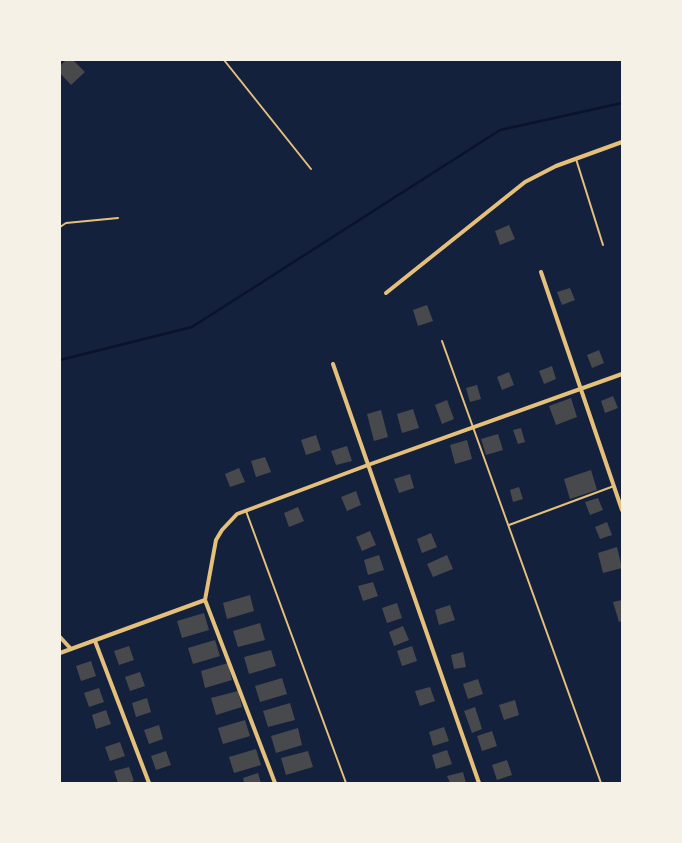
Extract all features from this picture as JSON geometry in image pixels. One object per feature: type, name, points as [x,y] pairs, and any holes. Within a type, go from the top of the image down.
[{"type":"street","points":[[386,293],[525,182],[556,166],[622,142]]},
{"type":"street","points":[[541,272],[622,510]]},
{"type":"street","points":[[333,364],[479,783]]},
{"type":"street","points":[[274,783],[205,600],[216,540],[222,530],[238,514],[368,465],[622,374]]},
{"type":"street","points":[[60,653],[205,600]]},
{"type":"street","points":[[60,637],[71,649]]},
{"type":"street","points":[[95,641],[149,783]]},
{"type":"lane","points":[[224,60],[311,170]]},
{"type":"lane","points":[[576,159],[603,245]]},
{"type":"lane","points":[[60,227],[66,222],[118,218]]},
{"type":"lane","points":[[442,341],[601,783]]},
{"type":"lane","points":[[508,525],[614,486]]},
{"type":"lane","points":[[246,511],[346,783]]},
{"type":"building","points":[[66,60],[73,60],[85,72],[71,85],[60,73],[60,66]]},
{"type":"building","points":[[509,225],[515,239],[500,245],[495,231]]},
{"type":"building","points":[[570,288],[575,300],[562,305],[557,292]]},
{"type":"building","points":[[427,305],[433,321],[418,326],[413,310]]},
{"type":"building","points":[[599,350],[604,363],[592,368],[587,355]]},
{"type":"building","points":[[552,366],[556,379],[544,384],[539,371]]},
{"type":"building","points":[[509,372],[514,385],[502,390],[497,377]]},
{"type":"building","points":[[477,385],[481,399],[470,402],[466,388]]},
{"type":"building","points":[[613,396],[618,408],[605,413],[601,401]]},
{"type":"building","points":[[571,398],[577,417],[556,425],[549,406]]},
{"type":"building","points":[[447,400],[454,419],[442,424],[435,405]]},
{"type":"building","points":[[413,409],[419,428],[402,433],[397,414]]},
{"type":"building","points":[[381,410],[388,437],[374,441],[367,414]]},
{"type":"building","points":[[521,428],[525,442],[518,444],[513,430]]},
{"type":"building","points":[[498,434],[503,450],[486,455],[481,439]]},
{"type":"building","points":[[316,435],[321,450],[306,455],[301,440]]},
{"type":"building","points":[[467,440],[472,459],[455,464],[450,445]]},
{"type":"building","points":[[347,446],[352,461],[336,465],[331,451]]},
{"type":"building","points":[[265,457],[271,472],[256,477],[251,461]]},
{"type":"building","points":[[239,468],[245,482],[230,487],[225,474]]},
{"type":"building","points":[[591,470],[597,490],[570,499],[564,479]]},
{"type":"building","points":[[410,474],[414,488],[399,493],[394,479]]},
{"type":"building","points":[[519,487],[523,499],[513,502],[510,490]]},
{"type":"building","points":[[356,491],[361,505],[347,511],[341,497]]},
{"type":"building","points":[[598,498],[603,510],[590,515],[585,502]]},
{"type":"building","points":[[298,507],[304,521],[289,527],[284,513]]},
{"type":"building","points":[[607,522],[612,535],[600,539],[595,527]]},
{"type":"building","points":[[370,531],[376,545],[362,551],[356,537]]},
{"type":"building","points":[[431,533],[437,547],[422,553],[417,539]]},
{"type":"building","points":[[617,547],[622,568],[603,573],[598,553]]},
{"type":"building","points":[[379,555],[384,570],[368,575],[364,560]]},
{"type":"building","points":[[447,555],[453,569],[433,577],[427,564]]},
{"type":"building","points":[[373,582],[378,596],[363,601],[358,586]]},
{"type":"building","points":[[250,595],[254,611],[227,619],[223,603]]},
{"type":"building","points":[[622,600],[622,621],[619,622],[613,602]]},
{"type":"building","points":[[397,603],[402,618],[387,623],[382,608]]},
{"type":"building","points":[[450,605],[455,620],[439,625],[435,610]]},
{"type":"building","points":[[204,613],[209,630],[182,638],[177,621]]},
{"type":"building","points":[[260,623],[265,640],[238,647],[233,631]]},
{"type":"building","points":[[403,626],[409,640],[394,646],[389,632]]},
{"type":"building","points":[[215,640],[220,656],[193,664],[188,648]]},
{"type":"building","points":[[129,646],[134,660],[119,665],[114,651]]},
{"type":"building","points":[[412,646],[417,661],[402,666],[397,651]]},
{"type":"building","points":[[271,650],[276,666],[249,674],[244,657]]},
{"type":"building","points":[[463,652],[466,667],[454,669],[451,655]]},
{"type":"building","points":[[91,661],[96,676],[81,681],[76,666]]},
{"type":"building","points":[[228,663],[232,680],[205,688],[201,671]]},
{"type":"building","points":[[140,672],[145,686],[130,691],[125,677]]},
{"type":"building","points":[[282,678],[287,694],[260,702],[255,686]]},
{"type":"building","points":[[478,679],[483,694],[468,699],[463,684]]},
{"type":"building","points":[[430,687],[435,701],[420,706],[415,691]]},
{"type":"building","points":[[99,688],[104,702],[89,707],[84,693]]},
{"type":"building","points":[[238,691],[242,707],[216,715],[211,698]]},
{"type":"building","points":[[147,698],[151,712],[136,717],[132,703]]},
{"type":"building","points":[[515,700],[519,715],[504,720],[499,705]]},
{"type":"building","points":[[290,703],[295,720],[268,727],[263,711]]},
{"type":"building","points":[[475,707],[482,729],[472,733],[464,711]]},
{"type":"building","points":[[106,710],[111,724],[96,729],[92,715]]},
{"type":"building","points":[[245,720],[250,736],[223,744],[218,728]]},
{"type":"building","points":[[159,725],[163,739],[149,744],[144,730]]},
{"type":"building","points":[[444,727],[449,741],[433,746],[429,732]]},
{"type":"building","points":[[298,728],[302,745],[276,753],[271,736]]},
{"type":"building","points":[[492,731],[497,746],[482,751],[477,736]]},
{"type":"building","points":[[120,742],[125,756],[110,761],[105,747]]},
{"type":"building","points":[[256,749],[261,765],[234,773],[229,757]]},
{"type":"building","points":[[447,750],[452,764],[436,769],[432,755]]},
{"type":"building","points":[[166,751],[171,765],[156,770],[151,756]]},
{"type":"building","points":[[308,751],[313,767],[286,775],[281,758]]},
{"type":"building","points":[[507,760],[512,775],[497,780],[492,765]]},
{"type":"building","points":[[129,767],[134,781],[118,783],[114,771]]},
{"type":"building","points":[[463,772],[466,783],[450,783],[447,776]]},
{"type":"building","points":[[258,773],[261,783],[244,783],[243,778]]},
{"type":"waterway","points":[[60,360],[192,327],[500,130],[622,103]]}]
